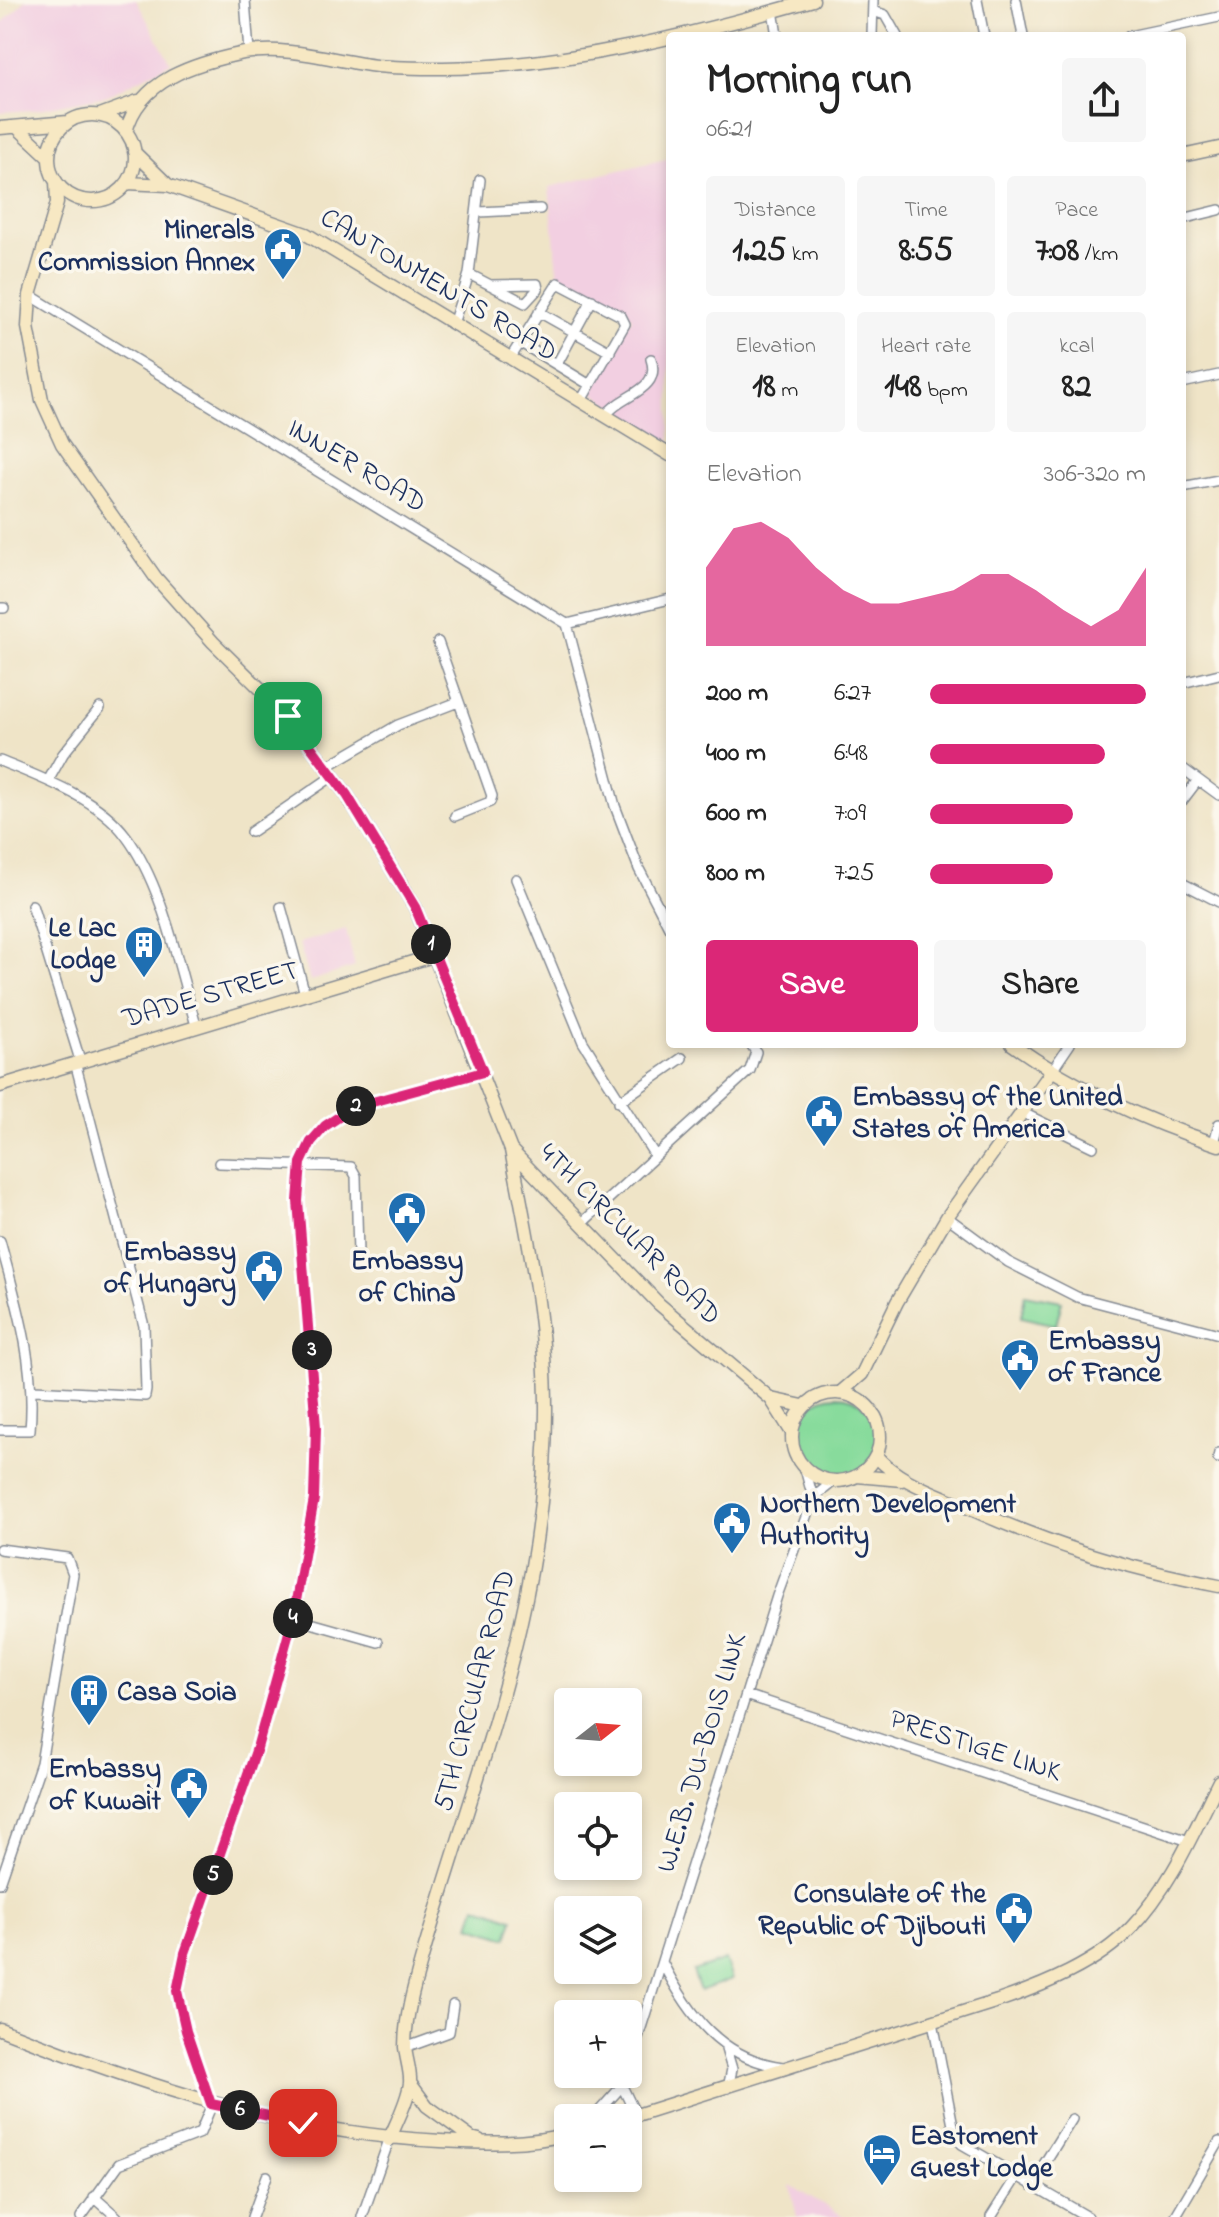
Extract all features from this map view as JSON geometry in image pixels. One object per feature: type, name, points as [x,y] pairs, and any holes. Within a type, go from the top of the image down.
[{"type":"street","points":[[245,0],[249,52]]},
{"type":"street","points":[[684,32],[813,0]]},
{"type":"street","points":[[977,0],[983,32]]},
{"type":"street","points":[[1016,0],[1022,32]]},
{"type":"street","points":[[872,32],[873,5]]},
{"type":"street","points":[[873,5],[885,15],[895,32]]},
{"type":"street","points":[[773,10],[776,32]]},
{"type":"street","points":[[1148,32],[1219,17]]},
{"type":"street","points":[[0,128],[19,129],[97,116],[138,101],[152,88],[194,67],[249,52],[288,53],[378,66],[482,67],[636,44],[666,37]]},
{"type":"street","points":[[126,132],[138,101]]},
{"type":"street","points":[[97,116],[113,121],[126,132],[134,152],[168,185]]},
{"type":"street","points":[[68,122],[53,140],[49,157],[56,181],[80,199]]},
{"type":"street","points":[[19,129],[49,157]]},
{"type":"street","points":[[1186,155],[1219,148]]},
{"type":"street","points":[[53,218],[63,207],[80,199],[106,199],[127,183],[134,152]]},
{"type":"street","points":[[454,321],[469,274],[479,212],[480,180]]},
{"type":"street","name":"4TH CIRCULAR ROAD","points":[[56,181],[53,218],[30,295],[28,327],[32,362],[42,400],[62,444],[156,578],[213,642],[288,716],[330,772],[415,907],[483,1072],[511,1150],[659,1304],[771,1399],[791,1431]]},
{"type":"street","points":[[127,183],[168,185]]},
{"type":"street","name":"CANTONMENTS ROAD","points":[[168,185],[306,234],[666,452]]},
{"type":"street","points":[[479,212],[540,209]]},
{"type":"street","points":[[1186,218],[1219,210]]},
{"type":"street","points":[[469,274],[490,285]]},
{"type":"street","points":[[511,357],[558,283],[625,319],[610,352],[582,399]]},
{"type":"street","name":"INNER ROAD","points":[[30,295],[567,624]]},
{"type":"street","points":[[557,364],[592,300]]},
{"type":"street","points":[[539,312],[610,352]]},
{"type":"street","points":[[521,343],[590,385]]},
{"type":"street","points":[[607,414],[613,405],[646,385],[653,370],[651,359]]},
{"type":"street","points":[[1186,382],[1219,375]]},
{"type":"street","points":[[1186,486],[1219,480]]},
{"type":"street","points":[[666,600],[567,624],[615,806],[639,869],[666,921]]},
{"type":"street","points":[[438,642],[492,796],[490,802],[455,816]]},
{"type":"street","points":[[1186,682],[1219,674]]},
{"type":"street","points":[[251,832],[398,725],[458,702]]},
{"type":"street","points":[[48,781],[63,754],[100,708]]},
{"type":"street","points":[[0,761],[48,781],[104,814],[131,844],[143,864],[159,905],[196,1025]]},
{"type":"street","points":[[1186,771],[1219,795]]},
{"type":"street","points":[[1186,796],[1198,780]]},
{"type":"street","points":[[516,879],[583,1042],[654,1154]]},
{"type":"street","points":[[1186,886],[1219,902]]},
{"type":"street","points":[[32,905],[77,1061],[144,1326],[146,1390],[145,1396],[34,1390]]},
{"type":"street","points":[[281,907],[305,994]]},
{"type":"street","name":"DADE STREET","points":[[0,1086],[436,955]]},
{"type":"street","points":[[582,1223],[654,1154],[750,1070],[754,1048]]},
{"type":"street","points":[[1018,1048],[1051,1072],[1119,1108],[1217,1144],[1219,1124]]},
{"type":"street","points":[[841,1392],[862,1374],[897,1302],[947,1217],[1067,1048]]},
{"type":"street","points":[[619,1102],[682,1058]]},
{"type":"street","points":[[81,2217],[114,2169],[129,2158],[200,2133],[212,2104],[180,2010],[180,1971],[257,1748],[293,1618],[314,1499],[316,1452],[311,1332],[298,1201],[301,1163],[311,1142],[325,1126],[354,1107],[483,1072]]},
{"type":"street","points":[[1023,1113],[1093,1147]]},
{"type":"street","name":"5TH CIRCULAR ROAD","points":[[389,2140],[410,2083],[405,2048],[422,1960],[486,1760],[520,1636],[539,1535],[546,1409],[544,1359],[527,1231],[511,1150]]},
{"type":"street","points":[[219,1163],[301,1163],[351,1167],[356,1176],[358,1255]]},
{"type":"street","points":[[947,1217],[1008,1262],[1077,1297],[1219,1334]]},
{"type":"street","points":[[0,1241],[26,1343],[34,1390],[30,1430],[0,1430]]},
{"type":"street","points":[[857,1476],[876,1456],[879,1428],[866,1404],[862,1374]]},
{"type":"street","points":[[834,1481],[813,1498],[805,1469],[797,1458],[791,1431],[803,1406],[827,1393],[841,1392],[866,1404]]},
{"type":"street","name":"4TH CIRCULAR ROAD","points":[[771,1399],[803,1406]]},
{"type":"street","points":[[876,1456],[909,1482],[1015,1530],[1095,1559],[1219,1586]]},
{"type":"street","points":[[805,1469],[819,1478],[834,1481],[857,1476],[909,1482]]},
{"type":"street","name":"W.E.B. DU-BOIS LINK","points":[[642,2024],[746,1695],[813,1498]]},
{"type":"street","points":[[0,1549],[62,1556],[71,1562],[73,1574],[41,1763],[0,1883]]},
{"type":"street","points":[[293,1618],[378,1642]]},
{"type":"street","name":"PRESTIGE LINK","points":[[746,1695],[1189,1841]]},
{"type":"street","points":[[642,2114],[1030,1990],[1115,1943],[1142,1916],[1189,1841],[1219,1781]]},
{"type":"street","points":[[662,1962],[688,2009],[724,2046],[752,2061],[791,2068]]},
{"type":"street","points":[[405,2048],[449,2032],[453,2005]]},
{"type":"street","points":[[933,2022],[955,2136],[1088,2217]]},
{"type":"street","points":[[0,2029],[129,2079],[212,2104],[389,2140],[490,2143],[554,2136]]},
{"type":"street","points":[[724,2046],[732,2069],[728,2088]]},
{"type":"street","points":[[410,2083],[427,2106],[459,2130],[490,2143]]},
{"type":"street","name":"W.E.B. DU-BOIS LINK","points":[[606,2104],[620,2088]]},
{"type":"street","points":[[1031,2185],[1072,2119]]},
{"type":"street","points":[[362,2217],[389,2140]]},
{"type":"street","points":[[1175,2217],[1219,2142]]},
{"type":"street","points":[[252,2217],[267,2176]]},
{"type":"street","points":[[991,2217],[1017,2176]]},
{"type":"street","points":[[94,2197],[117,2217]]},
{"type":"shaded area","points":[[26,0],[136,0],[171,63],[107,96],[34,110],[0,112],[0,25]]},
{"type":"shaded area","points":[[666,159],[666,442],[592,392],[632,317],[558,277],[549,187]]},
{"type":"shaded area","points":[[346,929],[355,967],[310,981],[299,943]]},
{"type":"shaded area","points":[[790,2185],[845,2217],[797,2217]]},
{"type":"green space","points":[[1025,1294],[1062,1301],[1056,1325],[1021,1317]]},
{"type":"green space","points":[[837,1396],[853,1399],[866,1408],[875,1421],[878,1437],[875,1453],[866,1466],[853,1475],[837,1478],[821,1475],[808,1466],[799,1453],[796,1437],[799,1421],[808,1408],[821,1399]]},
{"type":"green space","points":[[476,1906],[513,1919],[507,1938],[470,1926]]},
{"type":"green space","points":[[725,1960],[732,1979],[700,1991],[693,1971]]},
{"type":"place","name":"Minerals Commission Annex","points":[[283,281]]},
{"type":"place","name":"Le Lac Lodge","points":[[144,979]]},
{"type":"place","name":"Embassy of the United States of America","points":[[824,1148]]},
{"type":"place","name":"Embassy of China","points":[[407,1245]]},
{"type":"place","name":"Embassy of Hungary","points":[[264,1303]]},
{"type":"place","name":"Embassy of France","points":[[1020,1392]]},
{"type":"place","name":"Northern Development Authority","points":[[732,1555]]},
{"type":"place","name":"Casa Soia","points":[[89,1727]]},
{"type":"place","name":"Embassy of Kuwait","points":[[189,1820]]},
{"type":"place","name":"Consulate of the Republic of Djibouti","points":[[1014,1945]]},
{"type":"place","name":"Eastoment Guest Lodge","points":[[882,2187]]},
{"type":"route","points":[[288,716],[347,795],[415,907],[483,1072],[354,1107],[325,1126],[311,1142],[301,1163],[298,1201],[311,1332],[316,1427],[314,1499],[293,1618],[257,1748],[185,1953],[177,1991],[186,2031],[211,2104],[303,2123]]}]
